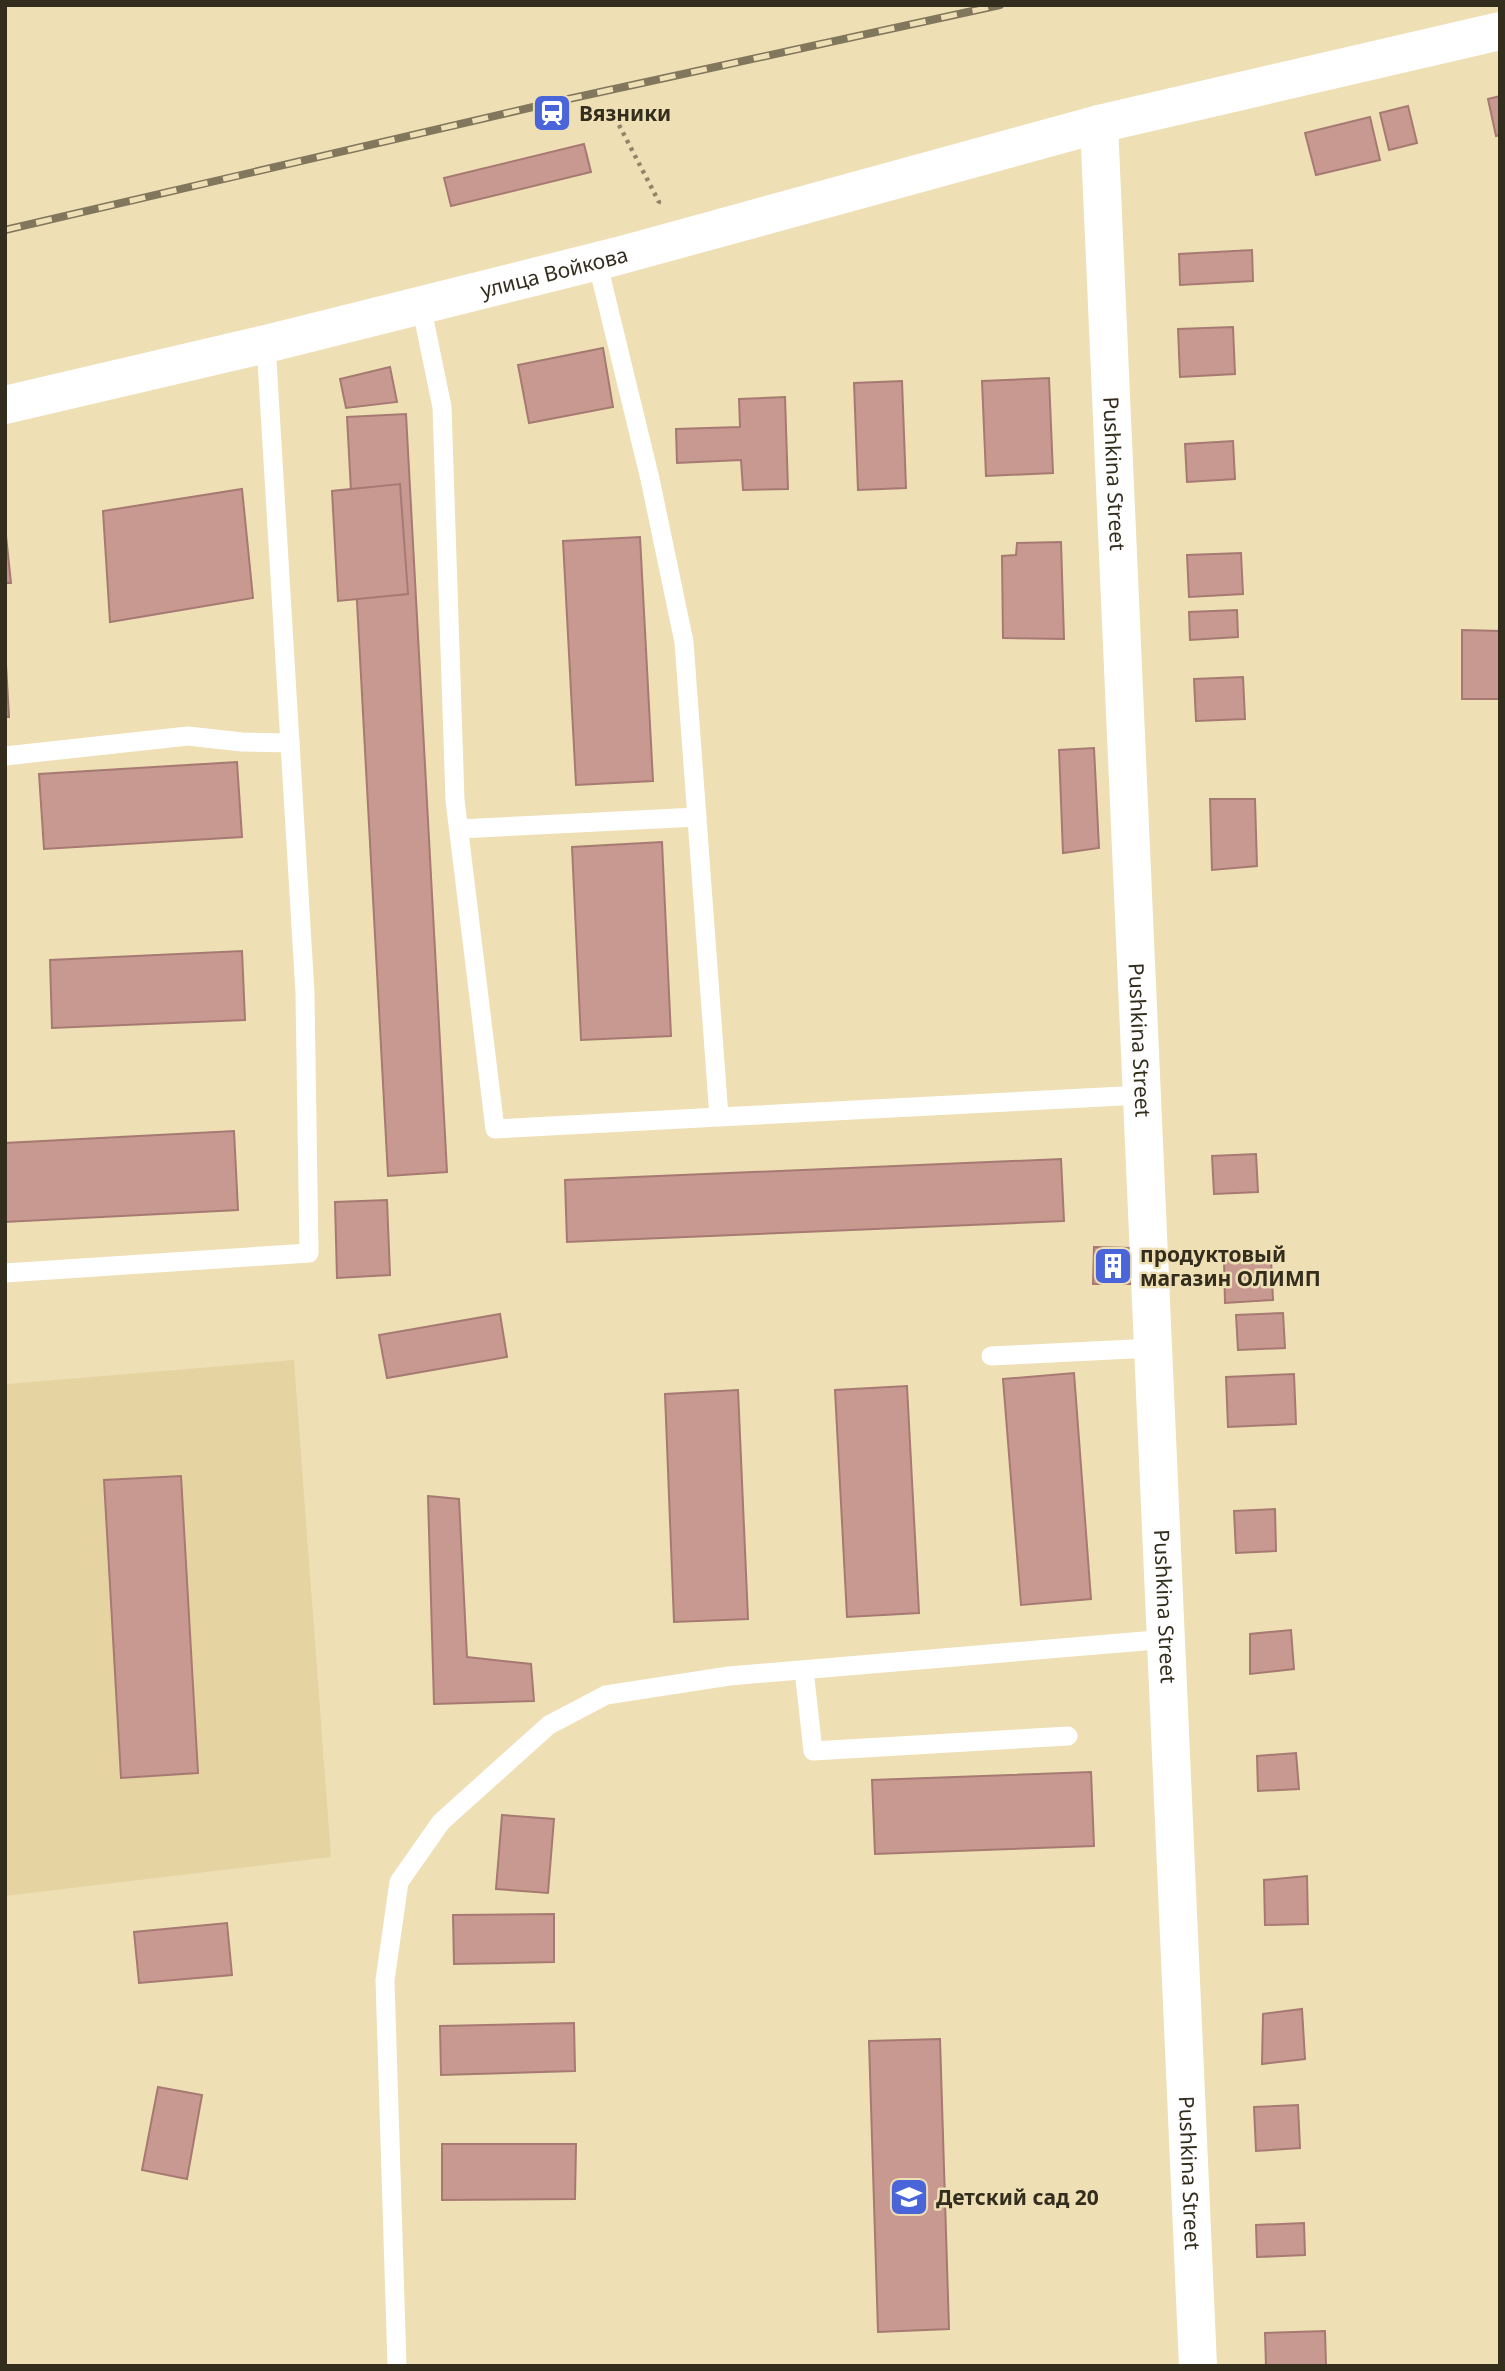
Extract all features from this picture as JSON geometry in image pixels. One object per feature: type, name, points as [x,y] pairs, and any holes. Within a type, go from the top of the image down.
[{"type":"street","points":[[1100,124],[1500,31]]},
{"type":"street","name":"улица Войкова","points":[[5,405],[265,344],[597,261],[1100,124]]},
{"type":"street","name":"Pushkina Street","points":[[1100,124],[1198,2366]]},
{"type":"lane","points":[[597,261],[650,479],[684,642],[719,1116]]},
{"type":"lane","points":[[421,305],[442,407],[455,800],[495,1129],[1142,1095]]},
{"type":"lane","points":[[5,1273],[309,1253],[306,993],[265,344]]},
{"type":"lane","points":[[5,756],[188,736],[242,742],[290,743]]},
{"type":"lane","points":[[459,829],[697,817]]},
{"type":"lane","points":[[991,1356],[1153,1348]]},
{"type":"lane","points":[[397,2366],[385,1980],[400,1882],[441,1822],[549,1725],[606,1695],[729,1676],[1168,1639]]},
{"type":"lane","points":[[804,1670],[813,1751],[1068,1736]]},
{"type":"path","points":[[619,125],[659,202],[635,251]]},
{"type":"shaded area","points":[[294,1360],[331,1857],[5,1896],[7,1384]]},
{"type":"building","points":[[1500,96],[1500,135],[1496,136],[1488,99]]},
{"type":"building","points":[[1408,106],[1417,143],[1389,150],[1380,113]]},
{"type":"building","points":[[1370,117],[1380,160],[1316,175],[1305,133]]},
{"type":"building","points":[[584,144],[591,172],[451,206],[444,178]]},
{"type":"building","points":[[1252,250],[1253,281],[1180,285],[1179,254]]},
{"type":"building","points":[[1233,327],[1235,374],[1180,377],[1178,329]]},
{"type":"building","points":[[603,348],[613,407],[529,423],[518,365]]},
{"type":"building","points":[[390,367],[397,402],[346,408],[340,379]]},
{"type":"building","points":[[1049,378],[1053,473],[986,476],[982,381]]},
{"type":"building","points":[[902,381],[906,488],[858,490],[854,383]]},
{"type":"building","points":[[785,397],[788,489],[743,490],[741,460],[677,463],[676,429],[740,427],[739,399]]},
{"type":"building","points":[[406,414],[447,1172],[388,1176],[347,417]]},
{"type":"building","points":[[1233,441],[1235,479],[1187,482],[1185,444]]},
{"type":"building","points":[[400,484],[408,594],[338,601],[332,491]]},
{"type":"building","points":[[242,489],[253,598],[110,622],[103,511]]},
{"type":"building","points":[[5,526],[11,583],[5,583]]},
{"type":"building","points":[[640,537],[653,781],[576,785],[563,541]]},
{"type":"building","points":[[1061,542],[1064,639],[1003,638],[1002,556],[1016,555],[1017,543]]},
{"type":"building","points":[[1241,553],[1243,594],[1189,597],[1187,555]]},
{"type":"building","points":[[1237,610],[1238,637],[1190,640],[1189,612]]},
{"type":"building","points":[[1462,630],[1500,631],[1500,699],[1462,699]]},
{"type":"building","points":[[5,647],[9,717],[5,717]]},
{"type":"building","points":[[1243,677],[1245,719],[1196,721],[1194,679]]},
{"type":"building","points":[[1094,748],[1099,848],[1063,853],[1059,750]]},
{"type":"building","points":[[237,762],[242,837],[44,849],[39,774]]},
{"type":"building","points":[[1210,799],[1255,799],[1257,866],[1212,870]]},
{"type":"building","points":[[662,842],[671,1036],[581,1040],[572,847]]},
{"type":"building","points":[[242,951],[245,1020],[52,1028],[50,960]]},
{"type":"building","points":[[234,1131],[238,1210],[5,1222],[5,1143]]},
{"type":"building","points":[[1256,1154],[1258,1192],[1214,1194],[1212,1156]]},
{"type":"building","points":[[1061,1159],[1064,1221],[567,1242],[565,1180]]},
{"type":"building","points":[[387,1200],[390,1275],[337,1278],[335,1202]]},
{"type":"building","name":"продуктовый магазин ОЛИМП","points":[[1094,1247],[1132,1248],[1133,1284],[1093,1284]]},
{"type":"building","points":[[1271,1258],[1273,1300],[1225,1303],[1224,1260]]},
{"type":"building","points":[[1283,1313],[1285,1348],[1238,1350],[1236,1315]]},
{"type":"building","points":[[500,1314],[507,1357],[387,1378],[379,1335]]},
{"type":"building","points":[[1074,1373],[1091,1599],[1021,1605],[1003,1379]]},
{"type":"building","points":[[1294,1374],[1296,1424],[1228,1427],[1226,1377]]},
{"type":"building","points":[[907,1386],[919,1613],[847,1617],[835,1390]]},
{"type":"building","points":[[738,1390],[748,1619],[674,1622],[665,1394]]},
{"type":"building","points":[[181,1476],[198,1773],[121,1778],[104,1480]]},
{"type":"building","points":[[428,1496],[459,1499],[467,1657],[531,1664],[534,1701],[434,1704]]},
{"type":"building","points":[[1275,1509],[1276,1551],[1236,1553],[1234,1511]]},
{"type":"building","points":[[1291,1630],[1294,1669],[1250,1674],[1250,1634]]},
{"type":"building","points":[[1296,1753],[1299,1789],[1258,1791],[1257,1756]]},
{"type":"building","points":[[1091,1772],[1094,1846],[875,1854],[872,1780]]},
{"type":"building","points":[[502,1815],[554,1819],[548,1893],[496,1889]]},
{"type":"building","points":[[1307,1876],[1308,1924],[1265,1925],[1264,1880]]},
{"type":"building","points":[[554,1914],[554,1962],[454,1964],[453,1915]]},
{"type":"building","points":[[227,1923],[232,1975],[139,1983],[134,1932]]},
{"type":"building","points":[[1302,2009],[1305,2059],[1262,2064],[1263,2014]]},
{"type":"building","points":[[574,2023],[575,2071],[441,2075],[440,2026]]},
{"type":"building","points":[[940,2039],[949,2329],[878,2332],[869,2041]]},
{"type":"building","points":[[158,2087],[202,2095],[187,2179],[142,2170]]},
{"type":"building","points":[[1298,2105],[1300,2148],[1256,2151],[1254,2107]]},
{"type":"building","points":[[442,2144],[576,2144],[575,2199],[442,2200]]},
{"type":"building","points":[[1304,2223],[1305,2255],[1257,2257],[1256,2225]]},
{"type":"building","points":[[1325,2331],[1326,2366],[1266,2366],[1265,2333]]},
{"type":"railway","points":[[5,230],[550,103],[1000,5]]},
{"type":"place","name":"Вязники","points":[[552,113]]},
{"type":"place","name":"продуктовый магазин ОЛИМП","points":[[1113,1266]]},
{"type":"place","name":"Детский сад 20","points":[[909,2197]]}]
